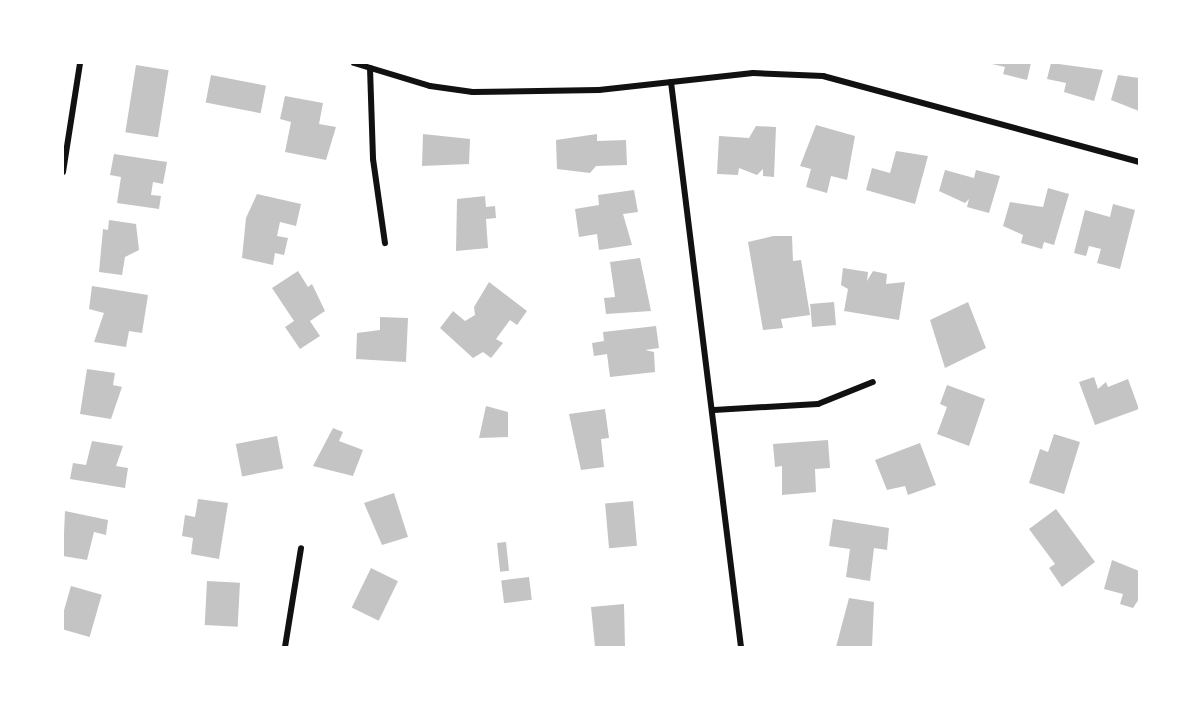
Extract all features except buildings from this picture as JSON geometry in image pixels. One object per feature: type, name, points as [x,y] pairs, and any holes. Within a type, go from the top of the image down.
[{"type":"street","points":[[63,172],[80,63]]},
{"type":"street","points":[[354,63],[473,92],[598,90],[753,73],[823,76],[1139,162]]},
{"type":"street","points":[[370,68],[373,159],[384,243]]},
{"type":"street","points":[[671,82],[714,410],[741,647]]},
{"type":"street","points":[[714,410],[818,404],[873,382]]},
{"type":"street","points":[[285,647],[302,548]]}]
